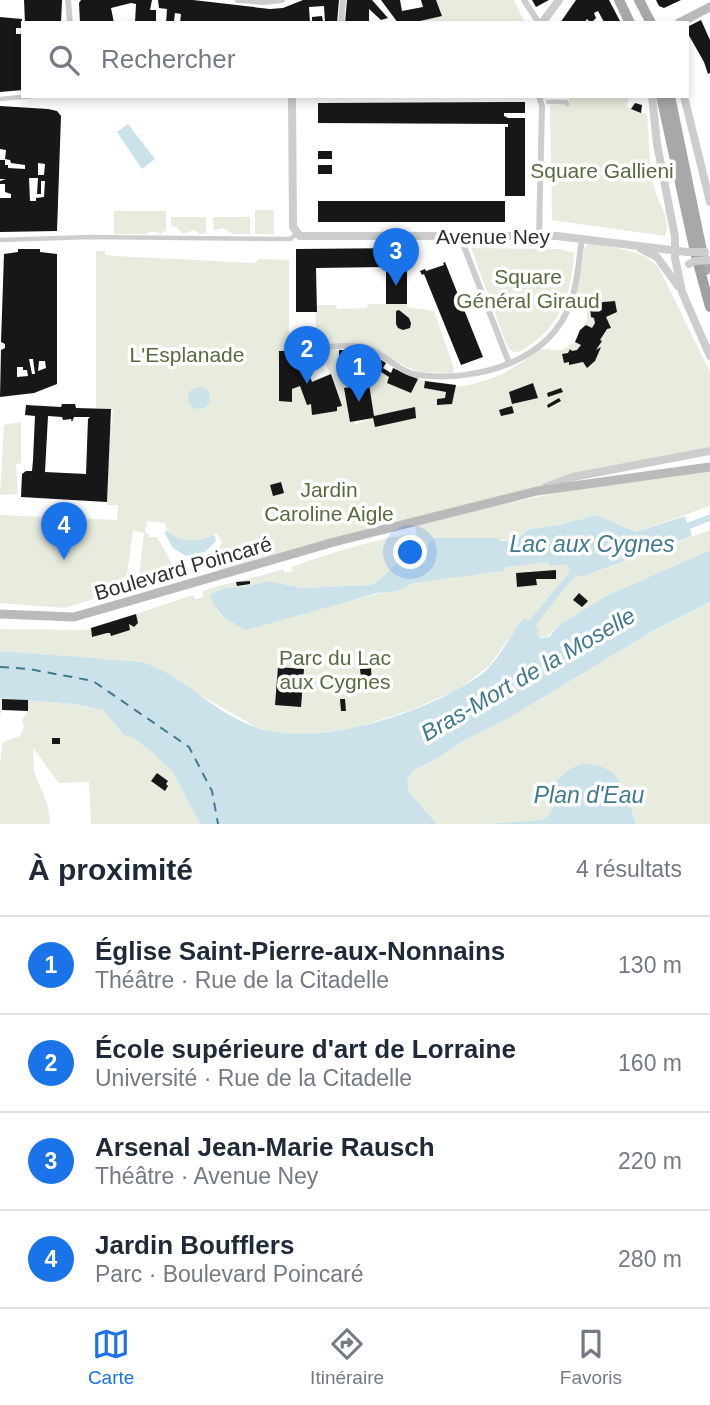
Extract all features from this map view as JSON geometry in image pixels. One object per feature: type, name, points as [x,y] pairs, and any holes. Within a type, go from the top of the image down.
[{"type":"highway","points":[[703,255],[710,285]]},
{"type":"highway","points":[[703,255],[710,307]]},
{"type":"main road","points":[[619,0],[629,21]]},
{"type":"main road","points":[[639,0],[650,21]]},
{"type":"main road","points":[[683,21],[710,7]]},
{"type":"main road","points":[[662,98],[703,255]]},
{"type":"main road","points":[[670,98],[703,255]]},
{"type":"main road","name":"Boulevard Poincaré","points":[[0,614],[74,617],[334,542],[537,491],[710,467]]},
{"type":"street","points":[[68,0],[70,21]]},
{"type":"street","points":[[237,0],[282,0]]},
{"type":"street","points":[[341,21],[343,0]]},
{"type":"street","points":[[524,0],[540,21]]},
{"type":"street","points":[[543,21],[559,0]]},
{"type":"street","points":[[0,99],[21,97]]},
{"type":"street","points":[[292,98],[293,227],[297,234]]},
{"type":"street","points":[[539,236],[542,106],[540,98]]},
{"type":"street","points":[[652,98],[657,144],[675,237],[682,292]]},
{"type":"street","points":[[684,98],[710,202]]},
{"type":"street","points":[[547,101],[567,101]]},
{"type":"street","name":"Avenue Ney","points":[[0,240],[90,237],[290,239],[297,234],[315,237],[539,236],[582,238],[703,255]]},
{"type":"street","points":[[460,236],[509,363]]},
{"type":"street","points":[[312,348],[365,347],[417,375],[468,376],[509,363],[531,351],[554,331],[561,321],[572,300],[582,238]]},
{"type":"street","points":[[625,243],[657,257],[682,292],[710,356]]},
{"type":"street","points":[[680,282],[684,270],[703,255]]},
{"type":"street","name":"Boulevard Poincaré","points":[[537,491],[573,477],[710,451]]},
{"type":"green space","points":[[436,0],[514,0],[524,21],[417,21],[442,16]]},
{"type":"green space","name":"Square Gallieni","points":[[569,98],[627,98],[626,106],[647,114],[652,176],[666,220],[665,236],[552,220],[550,105],[569,104]]},
{"type":"green space","points":[[255,210],[274,210],[274,234],[255,234]]},
{"type":"green space","points":[[114,211],[166,211],[166,230],[161,234],[152,231],[146,234],[114,234]]},
{"type":"green space","points":[[171,217],[206,217],[206,233],[200,234],[194,230],[183,234],[171,226]]},
{"type":"green space","points":[[213,217],[250,217],[250,234],[233,234],[223,228],[214,230]]},
{"type":"green space","points":[[589,243],[627,250],[645,257],[659,268],[710,372],[710,452],[532,488],[221,574],[214,555],[222,542],[216,533],[198,540],[186,540],[168,533],[165,523],[147,521],[145,533],[149,534],[149,537],[157,537],[170,560],[173,578],[152,585],[138,584],[144,533],[133,531],[125,589],[65,608],[0,603],[0,515],[117,520],[118,505],[107,505],[109,426],[112,425],[113,410],[96,408],[96,251],[105,251],[105,255],[115,256],[255,263],[259,259],[289,260],[289,350],[300,351],[312,381],[330,374],[320,350],[339,350],[339,365],[361,365],[378,376],[381,372],[389,377],[387,383],[411,393],[418,379],[425,381],[424,388],[446,392],[445,398],[437,399],[438,405],[452,404],[455,387],[501,374],[540,349],[562,350],[575,342],[587,320],[587,305],[580,292],[579,295],[576,292],[585,247]],"holes":[[[345,388],[368,419],[356,424],[354,421],[350,422]]]},
{"type":"green space","name":"Square Général Giraud","points":[[471,248],[559,249],[574,253],[571,281],[556,318],[539,338],[520,351],[508,348]]},
{"type":"green space","points":[[368,304],[407,304],[407,307],[434,311],[454,368],[453,373],[419,372],[388,358],[366,344],[326,345],[327,340],[316,340],[316,305],[336,305],[337,309],[367,308]]},
{"type":"green space","points":[[21,422],[21,463],[16,464],[18,494],[0,495],[4,425]]},
{"type":"green space","name":"Parc du Lac aux Cygnes","points":[[710,471],[710,506],[636,532],[597,515],[530,529],[515,540],[434,538],[427,554],[404,557],[371,585],[302,588],[268,581],[210,595],[218,612],[233,624],[342,602],[399,589],[413,583],[525,563],[547,562],[552,566],[566,563],[581,577],[710,530],[710,550],[606,596],[559,625],[546,638],[539,636],[536,632],[538,630],[524,618],[489,666],[459,689],[411,710],[352,729],[280,734],[256,727],[146,664],[0,651],[0,629],[85,630],[126,617],[128,624],[134,627],[138,623],[136,614],[193,595],[195,599],[203,597],[203,591],[283,569],[285,573],[293,571],[292,567],[365,544],[410,534],[411,538],[417,537],[415,525],[598,485]]},
{"type":"green space","points":[[710,602],[710,824],[636,824],[624,786],[568,770],[556,781],[559,796],[549,815],[543,820],[437,824],[409,792],[407,780],[413,771],[461,742],[509,718],[656,629]]},
{"type":"green space","points":[[0,698],[74,704],[103,710],[124,735],[132,737],[173,772],[200,824],[91,824],[89,782],[59,783],[33,748],[34,772],[48,806],[50,824],[0,824],[0,765],[3,742],[20,736],[24,727],[22,720],[28,711],[2,699],[0,718]]},
{"type":"water","points":[[128,124],[155,159],[142,169],[117,132]]},
{"type":"water","points":[[195,387],[203,387],[210,394],[210,402],[203,409],[195,409],[188,402],[188,394]]},
{"type":"water","points":[[710,514],[710,521],[690,529],[692,536],[581,577],[576,575],[572,579],[535,626],[539,629],[537,634],[541,638],[549,637],[559,625],[606,596],[710,550],[710,602],[656,629],[509,718],[461,742],[413,771],[407,780],[409,792],[437,824],[200,824],[173,772],[132,737],[124,735],[103,710],[74,704],[0,698],[0,651],[144,663],[176,678],[229,715],[258,728],[283,733],[311,734],[372,723],[431,703],[486,671],[524,618],[529,621],[567,575],[570,570],[566,564],[551,566],[547,562],[506,567],[503,571],[413,583],[397,591],[378,593],[246,630],[224,617],[210,595],[224,588],[244,587],[268,581],[302,588],[371,585],[404,557],[427,554],[429,543],[434,538],[515,540],[530,529],[597,515],[636,532],[685,516],[687,523]]},
{"type":"water","points":[[166,530],[182,539],[195,540],[213,535],[216,541],[205,552],[186,556],[173,548],[165,534]]},
{"type":"water","name":"Plan d'Eau","points":[[581,764],[605,768],[614,774],[625,791],[636,824],[483,824],[543,820],[559,797],[556,781],[568,770]]},
{"type":"building","points":[[24,0],[62,0],[61,21],[25,21]]},
{"type":"building","points":[[81,0],[152,0],[150,10],[156,10],[156,21],[135,21],[136,4],[131,3],[111,8],[114,21],[80,21]]},
{"type":"building","points":[[158,0],[193,0],[270,9],[283,8],[303,0],[339,0],[337,21],[325,21],[324,6],[309,7],[310,21],[180,21],[181,14],[175,13],[174,21],[166,21],[167,9],[159,8]]},
{"type":"building","points":[[347,0],[372,0],[388,18],[381,20],[369,9],[369,21],[345,21]]},
{"type":"building","points":[[381,0],[400,0],[402,11],[423,7],[421,0],[436,0],[442,16],[420,21],[397,21]]},
{"type":"building","points":[[532,0],[549,0],[536,7]]},
{"type":"building","points":[[576,0],[609,0],[620,21],[603,21],[598,11],[594,13],[596,18],[593,21],[561,21]]},
{"type":"building","points":[[656,0],[681,0],[664,8],[659,6]]},
{"type":"building","points":[[322,16],[323,21],[312,21],[312,17]]},
{"type":"building","points":[[0,17],[22,19],[21,28],[16,28],[16,34],[21,34],[21,90],[0,92]]},
{"type":"building","points":[[701,20],[710,40],[708,74],[689,36],[689,26]]},
{"type":"building","points":[[525,102],[525,113],[504,113],[504,116],[525,118],[525,196],[505,196],[505,127],[508,127],[508,124],[318,123],[318,103]]},
{"type":"building","points":[[635,103],[642,105],[641,113],[631,109]]},
{"type":"building","points":[[0,106],[48,109],[57,111],[61,116],[57,231],[0,232],[0,198],[11,198],[11,194],[5,192],[5,184],[0,184],[0,181],[6,179],[0,179],[0,160],[5,160],[8,168],[25,169],[25,165],[11,163],[5,159],[6,150],[0,149]],"holes":[[[38,163],[45,164],[44,175],[38,175]],[[29,178],[38,178],[37,194],[41,194],[41,181],[45,181],[44,197],[30,201]]]},
{"type":"building","points":[[318,151],[332,151],[332,159],[318,159]]},
{"type":"building","points":[[318,165],[332,165],[332,174],[318,174]]},
{"type":"building","points":[[318,201],[505,201],[505,222],[318,222]]},
{"type":"building","points":[[407,248],[407,304],[386,304],[386,267],[316,268],[317,312],[296,312],[296,249]]},
{"type":"building","points":[[18,249],[40,249],[40,252],[57,254],[57,384],[34,393],[0,397],[1,350],[5,348],[5,344],[1,342],[4,254],[18,252]],"holes":[[[29,359],[33,359],[35,374],[32,374]],[[39,361],[45,361],[46,368],[38,371]],[[17,367],[27,370],[28,376],[17,377]]]},
{"type":"building","points":[[445,262],[483,357],[461,365],[424,274],[420,271],[444,265]]},
{"type":"building","points":[[615,301],[617,312],[606,317],[611,328],[607,329],[600,340],[602,341],[596,350],[601,347],[595,361],[587,368],[583,362],[569,365],[569,362],[564,363],[562,354],[568,353],[570,349],[577,350],[581,345],[575,342],[580,330],[586,325],[592,328],[595,323],[591,317],[590,306]]},
{"type":"building","points":[[399,310],[409,318],[410,328],[398,328],[396,311]]},
{"type":"building","points":[[339,350],[365,350],[386,363],[383,368],[391,373],[393,368],[418,379],[411,393],[387,383],[389,377],[381,372],[378,376],[361,365],[339,365]]},
{"type":"building","points":[[279,351],[300,351],[312,382],[331,374],[342,406],[337,407],[337,411],[312,415],[311,404],[307,405],[300,386],[292,389],[292,402],[279,401]]},
{"type":"building","points":[[425,381],[456,385],[452,404],[437,405],[437,399],[445,398],[446,392],[424,388]]},
{"type":"building","points":[[533,383],[538,398],[512,404],[509,392]]},
{"type":"building","points":[[369,384],[374,416],[415,407],[416,418],[375,427],[373,418],[350,422],[344,388]]},
{"type":"building","points":[[561,388],[563,392],[548,397],[547,393]]},
{"type":"building","points":[[559,398],[561,401],[548,408],[547,405]]},
{"type":"building","points":[[62,404],[75,404],[76,408],[111,409],[107,502],[21,497],[22,474],[32,471],[33,460],[35,416],[25,415],[26,405],[61,407]],"holes":[[[48,416],[62,417],[63,420],[71,419],[72,422],[74,417],[90,417],[86,474],[45,472]]]},
{"type":"building","points":[[512,406],[514,413],[501,416],[499,410]]},
{"type":"building","points":[[281,482],[284,493],[273,496],[270,485]]},
{"type":"building","points":[[556,570],[556,579],[536,579],[537,585],[517,587],[516,573]]},
{"type":"building","points":[[250,581],[250,584],[237,586],[236,582]]},
{"type":"building","points":[[579,593],[588,601],[582,607],[573,600]]},
{"type":"building","points":[[136,614],[138,623],[134,627],[129,624],[130,630],[111,636],[107,633],[92,637],[91,628]]},
{"type":"building","points":[[278,667],[304,669],[301,707],[275,705]]},
{"type":"building","points":[[371,668],[372,687],[362,687],[360,669]]},
{"type":"building","points":[[2,699],[28,700],[28,711],[2,710]]},
{"type":"building","points":[[340,699],[345,699],[346,711],[341,711]]},
{"type":"building","points":[[52,738],[60,738],[60,744],[52,744]]},
{"type":"building","points":[[157,773],[168,781],[165,791],[151,781]]},
{"type":"ferry route","points":[[0,667],[29,669],[93,681],[189,747],[212,791],[218,824]]},
{"type":"place","name":"Arsenal Jean-Marie Rausch","points":[[396,286]]},
{"type":"place","name":"École supérieure d'art de Lorraine","points":[[307,384]]},
{"type":"place","name":"Église Saint-Pierre-aux-Nonnains","points":[[359,402]]},
{"type":"place","name":"Jardin Boufflers","points":[[64,560]]},
{"type":"park label","name":"L'Esplanade","points":[[187,354]]},
{"type":"park label","name":"Jardin Caroline Aigle","points":[[329,501]]},
{"type":"water label","name":"Lac aux Cygnes","points":[[592,544]]},
{"type":"water label","name":"Bras-Mort de la Moselle","points":[[528,674]]}]
